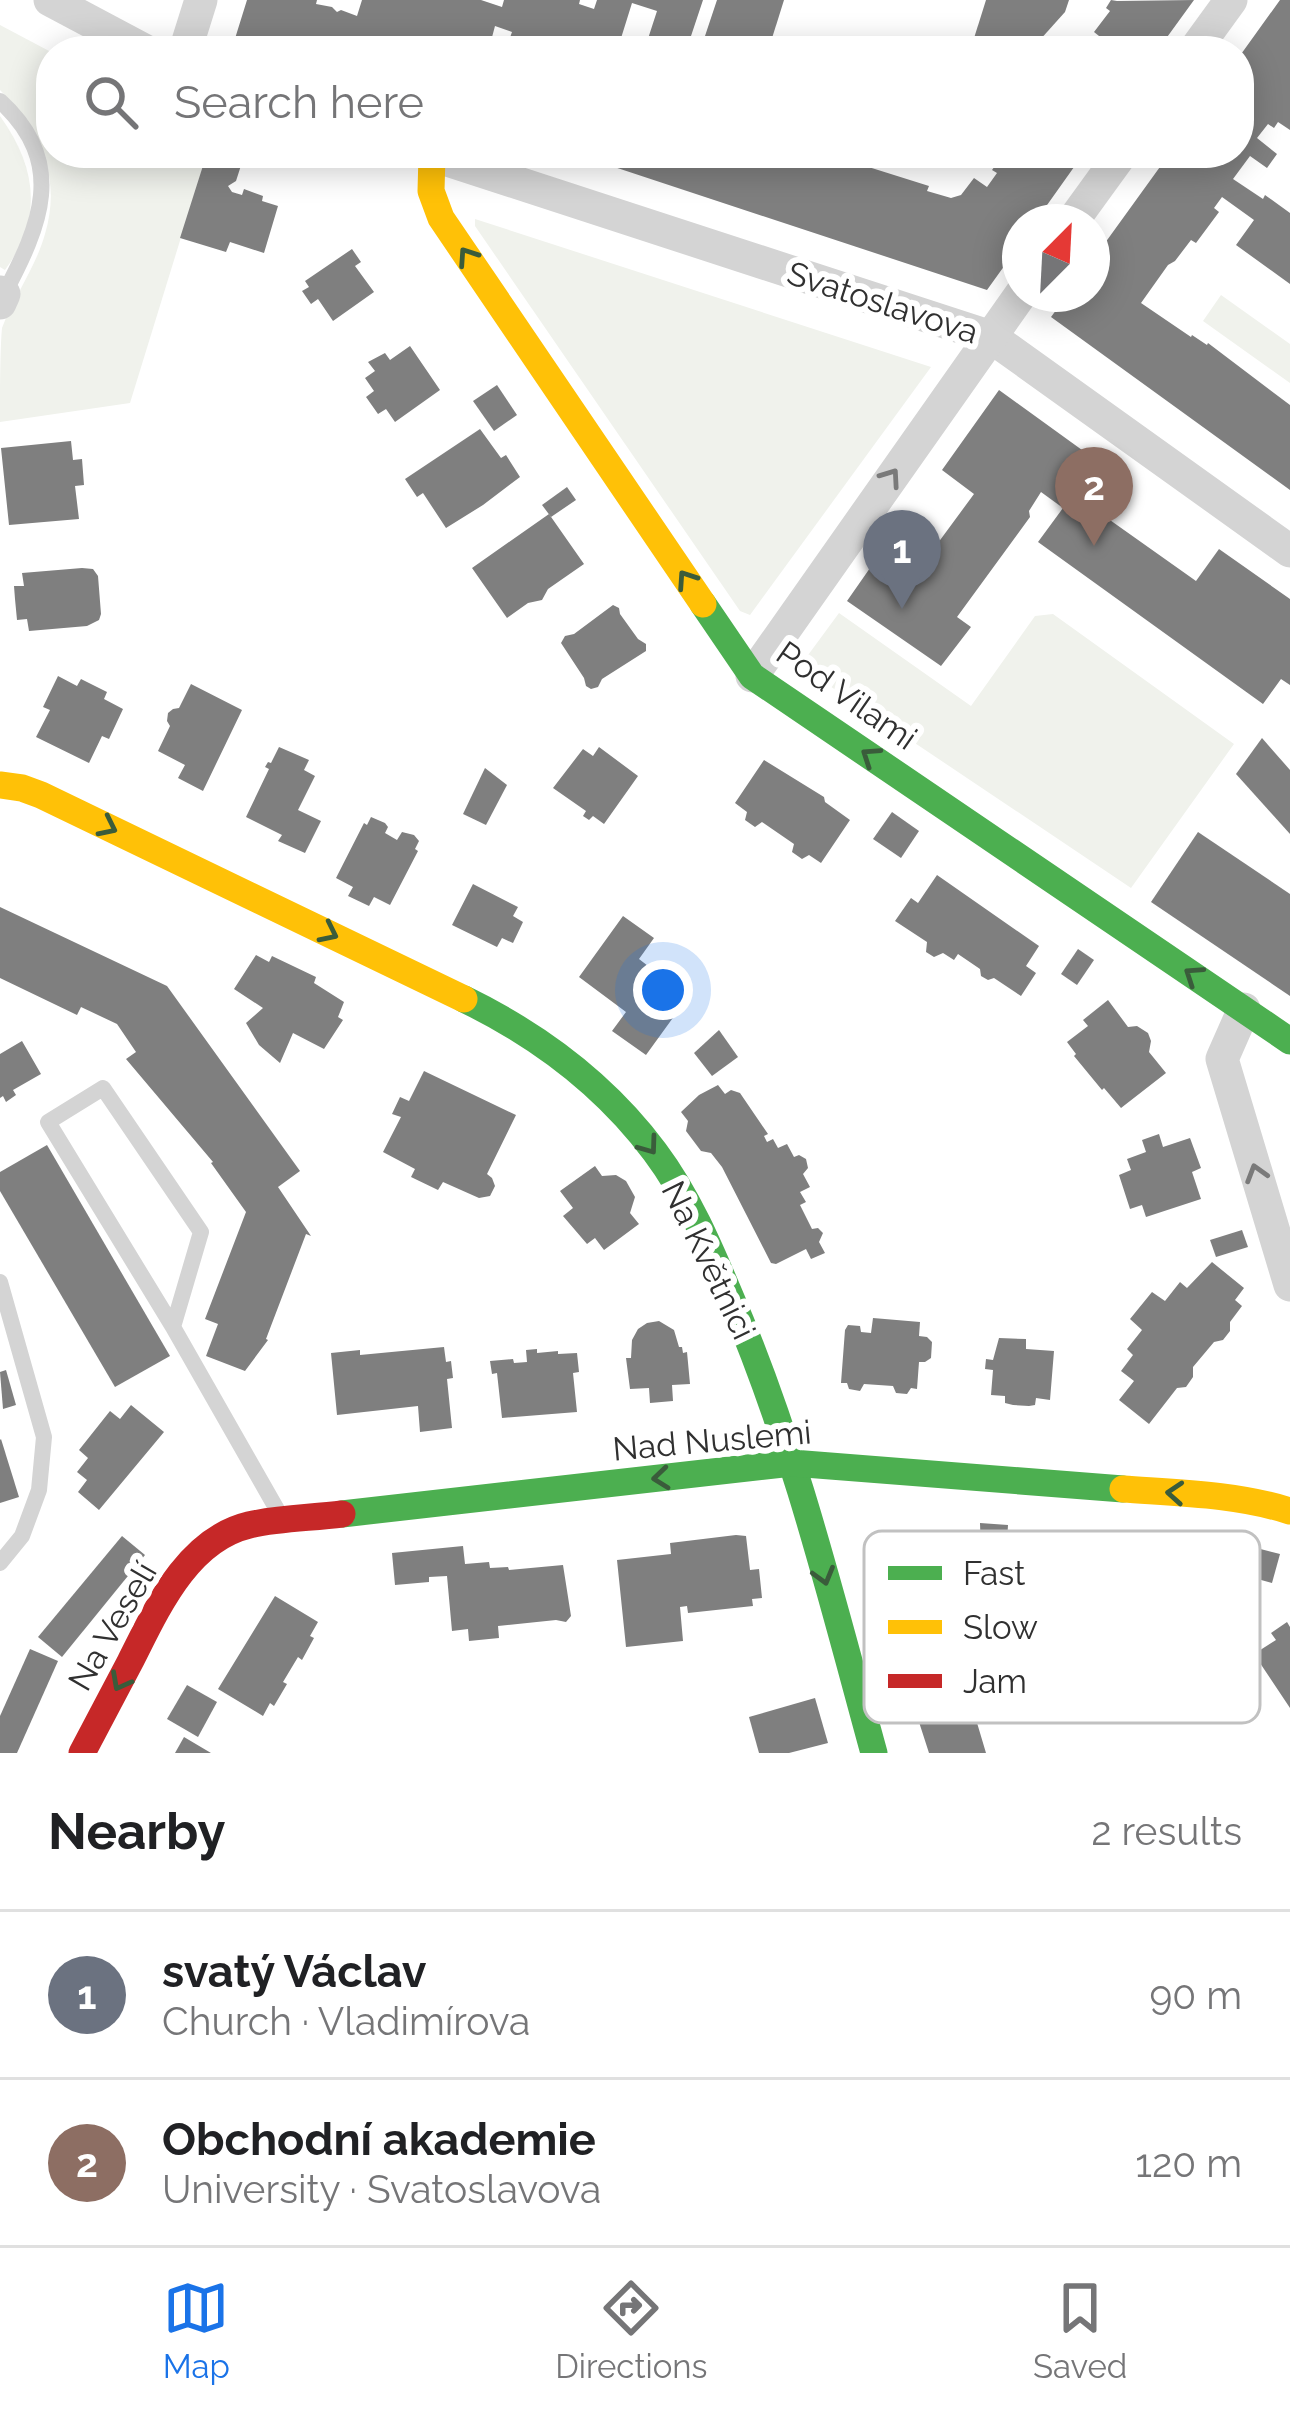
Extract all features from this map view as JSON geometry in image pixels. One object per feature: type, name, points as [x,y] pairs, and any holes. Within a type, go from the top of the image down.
[{"type":"street","points":[[50,0],[118,36]]},
{"type":"street","points":[[190,36],[201,0]]},
{"type":"street","points":[[1205,36],[1231,0]]},
{"type":"street","name":"Pod Vilami","points":[[430,168],[431,191],[441,218],[752,676],[1290,1041]]},
{"type":"street","name":"Svatoslavova","points":[[472,168],[991,337],[1290,551]]},
{"type":"street","points":[[1085,204],[1111,168]]},
{"type":"street","points":[[752,676],[1008,312]]},
{"type":"street","name":"Na Květnici","points":[[0,785],[41,795],[508,1020],[555,1050],[606,1094],[648,1142],[693,1213],[742,1319],[792,1463],[864,1718]]},
{"type":"street","points":[[1244,1010],[1222,1059],[1290,1285]]},
{"type":"street","name":"Nad Nuslemi","points":[[282,1520],[792,1463],[1238,1498],[1290,1511]]},
{"type":"street","name":"Na Veselí","points":[[82,1753],[179,1576],[230,1532],[282,1520]]},
{"type":"street","name":"Na Květnici","points":[[866,1723],[874,1753]]},
{"type":"lane","points":[[0,101],[19,122],[36,154]]},
{"type":"lane","points":[[1,296],[36,227],[42,198],[40,168]]},
{"type":"lane","points":[[173,1327],[201,1232],[103,1088],[48,1122],[173,1327],[282,1520]]},
{"type":"lane","points":[[0,1282],[44,1437],[39,1490],[22,1537],[0,1563]]},
{"type":"shaded area","points":[[0,25],[36,44],[36,138],[0,90]]},
{"type":"shaded area","points":[[0,116],[21,154],[31,192],[26,231],[5,270],[0,267]]},
{"type":"shaded area","points":[[47,168],[202,168],[130,403],[0,422],[2,328],[41,246],[50,213]]},
{"type":"shaded area","points":[[475,219],[931,367],[750,615],[740,611],[475,226]]},
{"type":"shaded area","points":[[1221,295],[1290,344],[1290,383],[1203,321]]},
{"type":"shaded area","points":[[839,613],[971,706],[1035,616],[1053,614],[1234,744],[1131,888],[800,666]]},
{"type":"building","points":[[247,0],[317,0],[316,4],[357,16],[362,0],[481,0],[502,7],[504,0],[580,0],[579,4],[594,9],[597,0],[703,0],[691,36],[649,36],[657,11],[632,3],[622,36],[511,36],[512,32],[495,26],[492,36],[236,36]]},
{"type":"building","points":[[717,0],[784,0],[773,36],[705,36]]},
{"type":"building","points":[[986,0],[1069,0],[1065,12],[1043,36],[975,36]]},
{"type":"building","points":[[1111,0],[1194,0],[1168,36],[1099,36],[1094,32],[1110,11],[1106,8]]},
{"type":"building","points":[[1280,0],[1290,0],[1290,130],[1278,122],[1274,128],[1268,124],[1257,138],[1277,154],[1267,168],[1254,159],[1254,36]]},
{"type":"building","points":[[202,168],[240,168],[236,181],[228,186],[232,192],[242,195],[244,189],[278,206],[264,253],[230,242],[226,252],[180,238]]},
{"type":"building","points":[[617,168],[872,168],[951,198],[961,195],[974,178],[987,187],[997,173],[993,168],[1073,168],[1048,204],[1002,204],[1002,269],[987,290]]},
{"type":"building","points":[[1159,168],[1241,168],[1233,179],[1290,213],[1290,284],[1236,245],[1254,220],[1222,197],[1214,208],[1219,212],[1196,243],[1191,240],[1168,265],[1141,303],[1208,343],[1290,405],[1290,490],[1051,317],[1055,312],[1110,312],[1110,236]]},
{"type":"building","points":[[352,249],[361,262],[355,266],[374,292],[333,321],[318,299],[311,304],[302,291],[309,287],[305,281]]},
{"type":"building","points":[[410,346],[440,390],[395,422],[386,409],[378,414],[366,397],[374,391],[365,378],[375,371],[368,362],[385,353],[390,360]]},
{"type":"building","points":[[497,385],[517,415],[494,431],[473,401]]},
{"type":"building","points":[[999,390],[1100,463],[1076,496],[1196,581],[1219,549],[1290,599],[1290,685],[1281,679],[1263,704],[1038,542],[1063,508],[1041,492],[1030,517],[957,617],[971,627],[941,666],[847,601],[877,558],[910,581],[974,494],[942,470]]},
{"type":"building","points":[[480,429],[520,477],[446,528],[423,493],[417,497],[405,479]]},
{"type":"building","points":[[71,441],[73,460],[82,459],[84,485],[75,486],[79,519],[9,525],[1,448]]},
{"type":"building","points":[[567,487],[576,500],[551,517],[542,505]]},
{"type":"building","points":[[549,514],[584,564],[548,589],[542,600],[528,603],[507,618],[472,568]]},
{"type":"building","points":[[93,569],[98,576],[99,620],[87,626],[29,631],[27,619],[17,620],[14,586],[24,586],[22,573]]},
{"type":"building","points":[[613,605],[646,644],[646,651],[591,689],[561,643]]},
{"type":"building","points":[[58,676],[77,686],[81,679],[107,692],[104,699],[123,709],[109,739],[102,736],[89,763],[36,737],[50,710],[43,707]]},
{"type":"building","points":[[191,684],[242,710],[203,791],[178,778],[185,765],[158,751],[170,726],[168,713],[179,708]]},
{"type":"building","points":[[1262,738],[1290,770],[1290,834],[1236,774]]},
{"type":"building","points":[[279,747],[309,760],[304,770],[315,776],[298,810],[321,821],[305,853],[278,841],[282,835],[246,817],[269,769],[265,767]]},
{"type":"building","points":[[599,747],[638,776],[604,824],[583,816],[586,811],[553,788],[583,749],[593,756]]},
{"type":"building","points":[[764,760],[824,797],[850,820],[821,863],[809,855],[802,859],[792,852],[794,844],[762,822],[755,827],[735,803]]},
{"type":"building","points":[[485,768],[507,785],[486,825],[463,814]]},
{"type":"building","points":[[892,812],[919,831],[901,858],[873,839]]},
{"type":"building","points":[[371,817],[385,823],[385,833],[397,840],[402,832],[419,841],[390,905],[374,897],[369,906],[348,896],[353,887],[336,878]]},
{"type":"building","points":[[1198,832],[1290,894],[1290,996],[1151,902]]},
{"type":"building","points":[[937,875],[1039,946],[1026,966],[1036,973],[1021,996],[994,978],[981,976],[980,969],[958,954],[954,960],[943,953],[934,957],[926,952],[927,942],[895,921],[911,898],[918,903]]},
{"type":"building","points":[[473,884],[518,907],[513,916],[523,922],[513,943],[502,938],[497,947],[452,925]]},
{"type":"building","points":[[0,907],[167,986],[300,1171],[278,1187],[311,1236],[306,1234],[268,1340],[245,1371],[206,1356],[218,1324],[205,1319],[246,1212],[213,1162],[126,1059],[136,1052],[117,1024],[81,1007],[77,1015],[0,978]]},
{"type":"building","points":[[623,916],[654,938],[639,959],[688,997],[646,1055],[612,1031],[626,1012],[579,977]]},
{"type":"building","points":[[1078,949],[1094,960],[1077,985],[1061,974]]},
{"type":"building","points":[[256,955],[269,962],[272,956],[316,977],[314,983],[344,1002],[338,1017],[343,1020],[324,1049],[293,1033],[280,1063],[259,1045],[246,1023],[263,1008],[234,989]]},
{"type":"building","points":[[1108,1000],[1128,1027],[1148,1033],[1149,1052],[1166,1073],[1121,1108],[1067,1042],[1088,1026],[1083,1020]]},
{"type":"building","points":[[719,1030],[738,1057],[712,1076],[694,1053]]},
{"type":"building","points":[[22,1041],[41,1074],[13,1090],[16,1095],[6,1102],[0,1098],[0,1054]]},
{"type":"building","points":[[424,1071],[516,1115],[487,1174],[495,1186],[490,1196],[479,1198],[443,1182],[438,1190],[411,1177],[415,1169],[383,1152],[401,1117],[392,1114],[400,1097],[409,1101]]},
{"type":"building","points":[[718,1085],[725,1094],[740,1093],[768,1134],[764,1136],[767,1142],[773,1139],[778,1148],[787,1144],[794,1157],[806,1159],[808,1168],[803,1174],[810,1187],[800,1192],[806,1202],[800,1205],[812,1229],[823,1233],[819,1242],[825,1253],[811,1259],[806,1249],[771,1263],[722,1167],[686,1131],[688,1121],[681,1112]]},
{"type":"building","points":[[1159,1134],[1163,1147],[1190,1138],[1201,1168],[1192,1172],[1201,1199],[1146,1217],[1142,1205],[1130,1209],[1119,1175],[1131,1170],[1127,1159],[1146,1152],[1142,1140]]},
{"type":"building","points":[[47,1145],[170,1356],[115,1387],[0,1191],[0,1172]]},
{"type":"building","points":[[595,1166],[602,1176],[616,1175],[626,1181],[635,1197],[630,1213],[639,1224],[604,1250],[595,1238],[587,1244],[563,1216],[573,1208],[560,1191]]},
{"type":"building","points":[[1242,1230],[1248,1247],[1216,1257],[1210,1240]]},
{"type":"building","points":[[1212,1262],[1244,1288],[1235,1300],[1242,1306],[1223,1340],[1214,1342],[1193,1367],[1186,1387],[1177,1388],[1149,1424],[1119,1400],[1134,1381],[1121,1371],[1133,1355],[1127,1349],[1142,1330],[1130,1319],[1152,1292],[1165,1301],[1180,1282],[1187,1288]]},
{"type":"building","points":[[873,1318],[920,1322],[919,1336],[932,1342],[931,1358],[919,1362],[917,1389],[896,1393],[893,1386],[864,1384],[860,1391],[841,1383],[845,1330],[848,1325],[860,1326],[861,1332],[871,1333]]},
{"type":"building","points":[[659,1321],[674,1330],[679,1347],[687,1352],[690,1384],[672,1385],[673,1401],[650,1403],[649,1388],[630,1389],[626,1358],[631,1358],[638,1329]]},
{"type":"building","points":[[999,1338],[1026,1339],[1026,1349],[1054,1351],[1050,1400],[1036,1398],[1035,1405],[1013,1405],[1005,1403],[1005,1396],[991,1395],[993,1370],[985,1369],[986,1359],[993,1360]]},
{"type":"building","points":[[444,1347],[453,1378],[447,1379],[452,1428],[420,1432],[418,1406],[337,1415],[331,1353]]},
{"type":"building","points":[[537,1349],[537,1353],[577,1353],[579,1372],[573,1373],[577,1412],[502,1418],[497,1373],[492,1374],[490,1361],[527,1362],[526,1350]]},
{"type":"building","points":[[6,1370],[16,1405],[3,1409],[0,1372]]},
{"type":"building","points":[[131,1405],[164,1432],[99,1510],[78,1492],[87,1480],[77,1472],[88,1458],[79,1450],[110,1411],[120,1419]]},
{"type":"building","points":[[0,1440],[19,1497],[0,1503]]},
{"type":"building","points":[[980,1523],[1008,1525],[1008,1531],[980,1531]]},
{"type":"building","points":[[122,1536],[145,1555],[62,1657],[38,1637]]},
{"type":"building","points":[[746,1536],[750,1570],[759,1569],[762,1598],[752,1599],[753,1606],[688,1613],[687,1606],[680,1607],[683,1641],[626,1647],[617,1560],[671,1554],[670,1543]]},
{"type":"building","points":[[463,1546],[465,1564],[489,1562],[490,1568],[509,1570],[563,1565],[571,1616],[566,1622],[498,1626],[499,1638],[469,1641],[468,1629],[452,1631],[447,1576],[395,1585],[392,1553]]},
{"type":"building","points":[[1260,1549],[1280,1554],[1272,1583],[1260,1580]]},
{"type":"building","points":[[275,1596],[318,1622],[302,1660],[298,1657],[274,1706],[270,1703],[263,1716],[218,1689]]},
{"type":"building","points":[[1287,1622],[1290,1627],[1290,1708],[1260,1663],[1260,1650],[1276,1640],[1271,1633]]},
{"type":"building","points":[[30,1649],[58,1661],[17,1753],[0,1753],[0,1716]]},
{"type":"building","points":[[187,1685],[217,1702],[198,1737],[167,1719]]},
{"type":"building","points":[[815,1698],[828,1743],[789,1753],[759,1753],[749,1717]]},
{"type":"building","points":[[919,1723],[977,1723],[986,1753],[929,1753]]},
{"type":"building","points":[[184,1737],[211,1753],[175,1753]]},
{"type":"traffic: fast","points":[[703,604],[752,676],[1290,1041]]},
{"type":"traffic: fast","points":[[464,999],[544,1046],[592,1084],[655,1152],[688,1204],[774,1410],[864,1717]]},
{"type":"traffic: fast","points":[[342,1514],[792,1463],[1123,1489]]},
{"type":"traffic: fast","points":[[866,1723],[874,1753]]},
{"type":"traffic: slow","points":[[432,168],[431,191],[441,218],[703,604]]},
{"type":"traffic: slow","points":[[0,785],[41,795],[464,999]]},
{"type":"traffic: slow","points":[[1123,1489],[1228,1498],[1290,1511]]},
{"type":"traffic: jam","points":[[82,1753],[162,1600],[207,1546],[249,1525],[342,1514]]},
{"type":"place","name":"Obchodní akademie","points":[[1094,546]]},
{"type":"place","name":"svatý Václav","points":[[902,609]]}]
